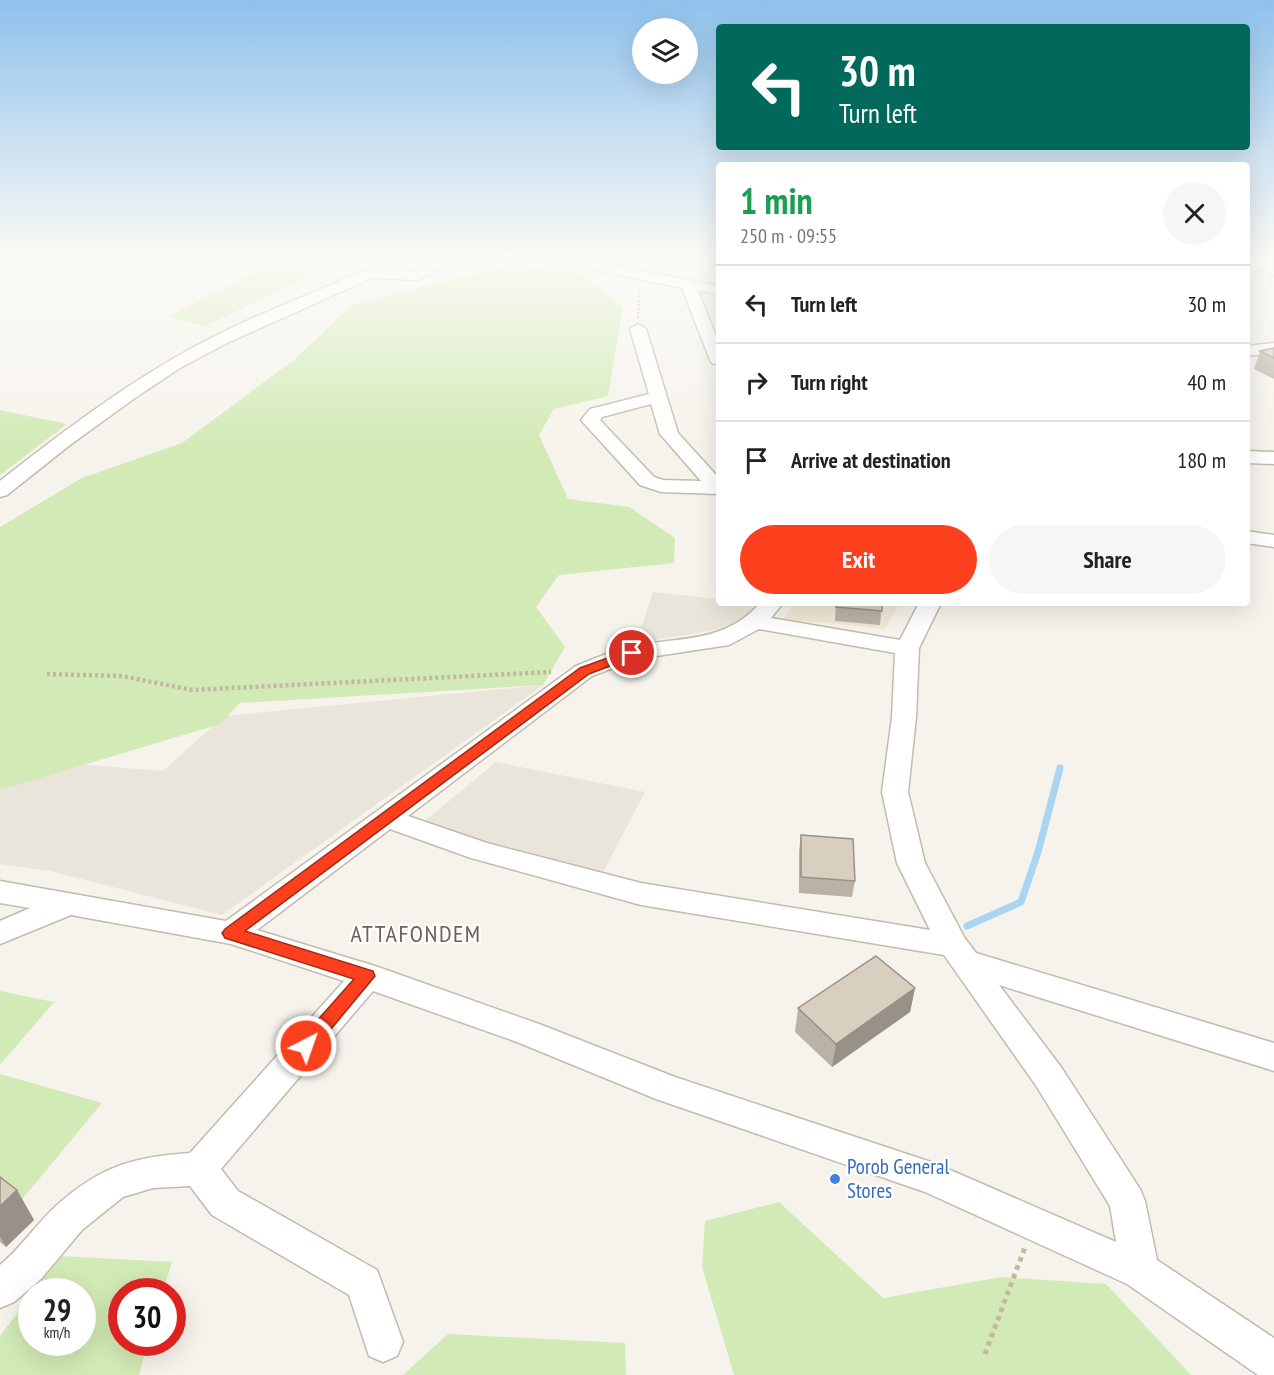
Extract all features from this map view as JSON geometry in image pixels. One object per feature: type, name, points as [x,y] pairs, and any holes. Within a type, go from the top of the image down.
[{"type":"street","points":[[0,491],[66,438],[174,365],[263,321]]},
{"type":"street","points":[[703,321],[716,355]]},
{"type":"street","points":[[638,329],[669,434],[716,485]]},
{"type":"street","points":[[657,397],[596,413],[590,420],[647,481],[662,486],[716,487]]},
{"type":"street","points":[[1250,458],[1272,462]]},
{"type":"street","points":[[1250,538],[1274,541]]},
{"type":"street","points":[[928,606],[907,648],[904,717],[895,792],[911,862],[959,954],[1049,1077],[1127,1201],[1140,1271]]},
{"type":"street","points":[[231,933],[584,671],[632,653],[721,640],[764,613],[907,648]]},
{"type":"street","points":[[386,818],[481,851],[642,894],[959,954],[1274,1057]]},
{"type":"street","points":[[0,892],[231,933],[367,976],[528,1033],[668,1089],[934,1179],[1140,1271],[1274,1362]]},
{"type":"street","points":[[0,933],[69,904]]},
{"type":"street","points":[[14,1277],[69,1218],[112,1184],[153,1172],[200,1169],[367,976]]},
{"type":"street","points":[[200,1169],[225,1203],[364,1283],[382,1342]]},
{"type":"path","points":[[638,321],[638,329]]},
{"type":"path","points":[[47,674],[122,676],[192,690],[584,671]]},
{"type":"path","points":[[985,1354],[1034,1224]]},
{"type":"shaded area","points":[[653,592],[716,599],[716,606],[756,606],[752,618],[729,628],[636,643]]},
{"type":"shaded area","points":[[791,606],[898,606],[885,629],[784,619]]},
{"type":"shaded area","points":[[543,685],[222,915],[50,871],[0,864],[0,758],[163,771],[224,716]]},
{"type":"shaded area","points":[[496,762],[645,792],[602,874],[420,825]]},
{"type":"green space","points":[[185,321],[215,321],[205,326]]},
{"type":"green space","points":[[335,321],[621,321],[608,396],[554,409],[539,435],[568,499],[629,507],[675,538],[674,563],[559,575],[536,607],[565,647],[543,685],[240,703],[220,724],[0,790],[0,527],[82,478],[182,443],[295,359]]},
{"type":"green space","points":[[0,410],[67,424],[0,475]]},
{"type":"green space","points":[[0,991],[54,1002],[0,1065]]},
{"type":"green space","points":[[0,1074],[102,1103],[0,1226]]},
{"type":"green space","points":[[779,1202],[883,1298],[1002,1277],[1106,1284],[1191,1375],[734,1375],[702,1267],[705,1221]]},
{"type":"green space","points":[[61,1256],[172,1262],[167,1278],[108,1278],[108,1356],[144,1356],[139,1375],[0,1375],[0,1336],[18,1312],[18,1356],[96,1356],[96,1278],[44,1278]]},
{"type":"green space","points":[[448,1334],[625,1343],[626,1375],[403,1375]]},
{"type":"building","points":[[1274,348],[1274,358],[1260,351]]},
{"type":"building","points":[[882,606],[882,611],[836,607]]},
{"type":"building","points":[[801,835],[853,839],[855,881],[801,877]]},
{"type":"building","points":[[876,956],[915,988],[836,1044],[798,1008]]},
{"type":"building","points":[[0,1177],[17,1190],[0,1206]]},
{"type":"waterway","points":[[967,926],[1021,902],[1038,852],[1060,768]]},
{"type":"place","name":"Porob General Stores","points":[[835,1179]]},
{"type":"district","name":"ATTAFONDEM","points":[[416,934]]},
{"type":"route","points":[[306,1046],[367,976],[231,933],[584,671],[632,653]]}]
